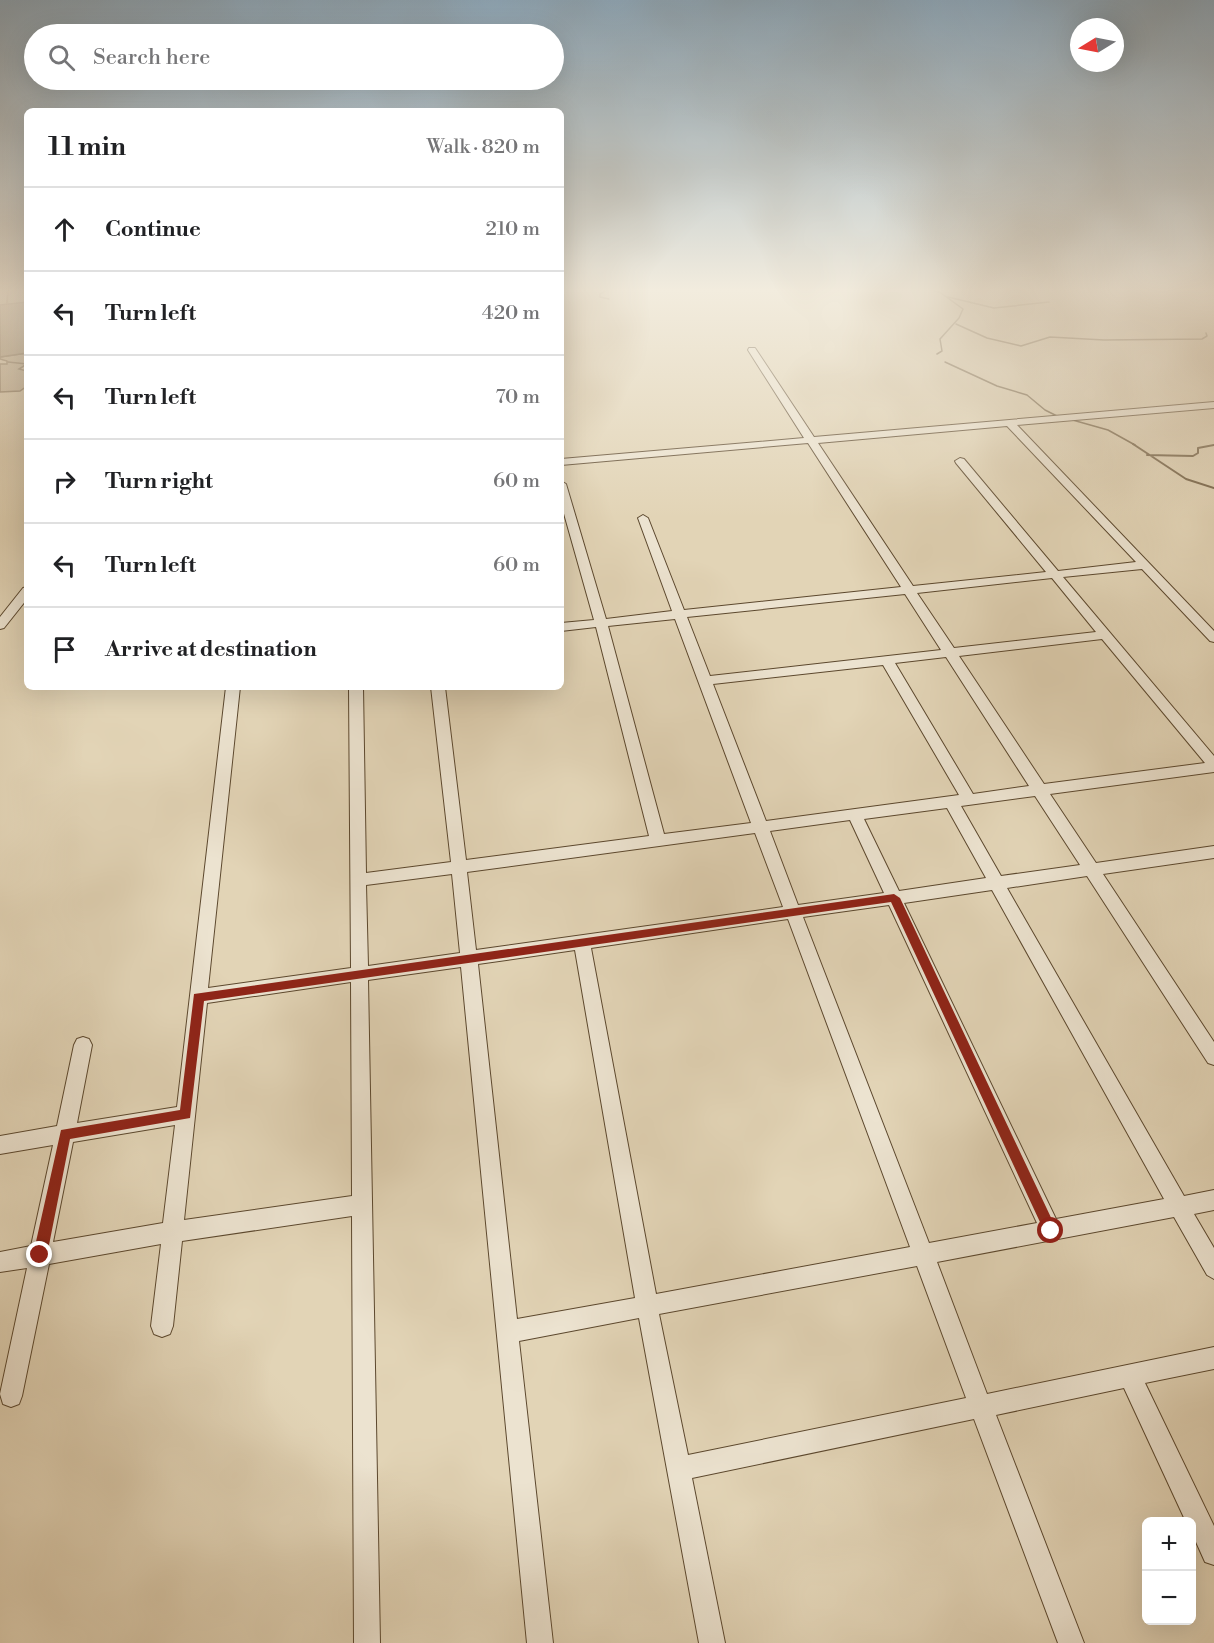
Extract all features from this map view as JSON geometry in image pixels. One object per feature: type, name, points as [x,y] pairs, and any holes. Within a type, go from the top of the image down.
[{"type":"street","points":[[762,365],[1214,1057]]},
{"type":"street","points":[[564,462],[1214,405]]},
{"type":"street","points":[[1010,423],[1214,638]]},
{"type":"street","points":[[960,461],[1214,766]]},
{"type":"street","points":[[564,494],[601,623],[658,841]]},
{"type":"street","points":[[644,518],[1071,1643]]},
{"type":"street","points":[[564,627],[1145,565]]},
{"type":"street","points":[[0,625],[24,595]]},
{"type":"street","points":[[705,681],[1105,635]]},
{"type":"street","points":[[888,660],[960,801],[997,883],[1214,1268]]},
{"type":"street","points":[[162,1326],[233,690]]},
{"type":"street","points":[[356,690],[367,1643]]},
{"type":"street","points":[[438,690],[469,959],[540,1643]]},
{"type":"street","points":[[358,880],[1214,766]]},
{"type":"street","points":[[855,814],[1051,1231]]},
{"type":"street","points":[[198,997],[1214,852]]},
{"type":"street","points":[[582,943],[647,1306],[712,1643]]},
{"type":"street","points":[[11,1396],[83,1045]]},
{"type":"street","points":[[0,1145],[186,1114]]},
{"type":"street","points":[[508,1332],[1214,1200]]},
{"type":"street","points":[[0,1262],[172,1233],[362,1205]]},
{"type":"street","points":[[679,1469],[1214,1358]]},
{"type":"street","points":[[1130,1376],[1214,1552]]},
{"type":"shaded area","points":[[0,365],[24,365],[19,369],[24,370],[24,388],[20,391],[0,392]]},
{"type":"waterway","points":[[951,365],[997,386],[1027,395],[1045,410],[1059,417]]},
{"type":"waterway","points":[[1069,419],[1108,430],[1135,445]]},
{"type":"waterway","points":[[1133,444],[1150,455]]},
{"type":"waterway","points":[[1150,455],[1193,456],[1198,453],[1198,448],[1214,445]]},
{"type":"waterway","points":[[1150,455],[1186,479],[1214,488]]},
{"type":"route","points":[[40,1255],[65,1134],[186,1114],[198,997],[894,898],[1051,1231]]}]
